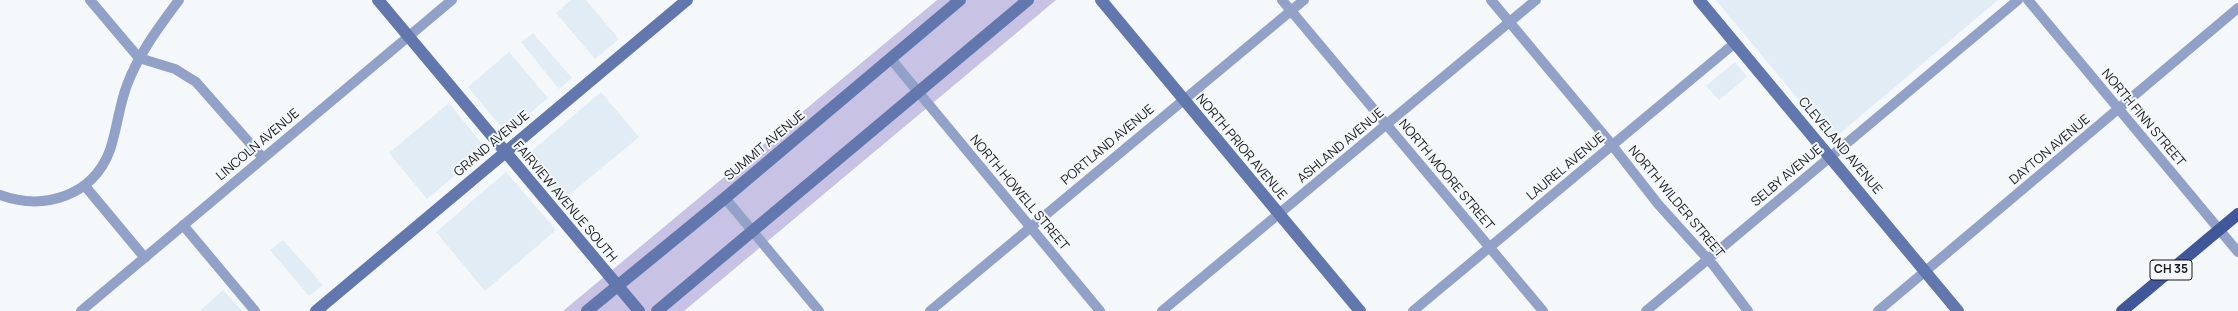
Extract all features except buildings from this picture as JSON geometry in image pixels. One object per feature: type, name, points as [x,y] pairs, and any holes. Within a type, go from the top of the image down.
[{"type":"main road","name":"CH 35","points":[[2122,311],[2238,214]]},
{"type":"street","points":[[90,0],[140,58],[175,69],[196,82],[262,158]]},
{"type":"street","points":[[0,195],[10,199],[35,202],[60,198],[72,194],[85,186],[103,164],[110,150],[120,106],[140,58],[155,32],[179,0]]},
{"type":"street","name":"FAIRVIEW AVENUE SOUTH","points":[[378,0],[639,311]]},
{"type":"street","name":"LINCOLN AVENUE","points":[[81,311],[452,0]]},
{"type":"street","name":"GRAND AVENUE","points":[[316,311],[687,0]]},
{"type":"street","name":"SUMMIT AVENUE","points":[[587,311],[617,285],[726,198],[960,0]]},
{"type":"street","points":[[657,311],[751,230],[1028,0]]},
{"type":"street","name":"NORTH PRIOR AVENUE","points":[[1101,0],[1360,311]]},
{"type":"street","name":"NORTH MOORE STREET","points":[[1282,0],[1543,311]]},
{"type":"street","name":"PORTLAND AVENUE","points":[[930,311],[1304,0]]},
{"type":"street","name":"NORTH WILDER STREET","points":[[1490,0],[1613,146],[1658,204],[1708,260],[1748,311]]},
{"type":"street","name":"ASHLAND AVENUE","points":[[1162,311],[1536,0]]},
{"type":"street","name":"CLEVELAND AVENUE","points":[[1700,0],[1831,156],[1958,311]]},
{"type":"street","name":"SELBY AVENUE","points":[[1646,311],[2018,0]]},
{"type":"street","name":"NORTH FINN STREET","points":[[2028,0],[2238,252]]},
{"type":"street","name":"DAYTON AVENUE","points":[[1878,311],[2238,8]]},
{"type":"street","name":"LAUREL AVENUE","points":[[1413,311],[1735,43]]},
{"type":"street","name":"NORTH HOWELL STREET","points":[[891,59],[1100,311]]},
{"type":"street","points":[[85,186],[144,258]]},
{"type":"street","points":[[726,198],[819,311]]},
{"type":"street","points":[[183,225],[255,311]]},
{"type":"shaded area","points":[[571,0],[586,0],[619,39],[595,59],[556,13]]},
{"type":"shaded area","points":[[937,0],[1056,0],[684,311],[563,311]]},
{"type":"shaded area","points":[[1716,0],[1998,0],[1832,140]]},
{"type":"shaded area","points":[[533,33],[572,78],[559,89],[521,42]]},
{"type":"shaded area","points":[[509,52],[548,98],[506,133],[468,87]]},
{"type":"shaded area","points":[[1735,62],[1747,77],[1719,100],[1706,86]]},
{"type":"shaded area","points":[[601,92],[639,137],[563,200],[526,156]]},
{"type":"shaded area","points":[[449,103],[486,149],[427,199],[389,153]]},
{"type":"shaded area","points":[[506,172],[556,230],[485,291],[436,232]]},
{"type":"shaded area","points":[[283,240],[323,285],[309,296],[270,250]]},
{"type":"shaded area","points":[[223,290],[242,311],[200,311]]}]
